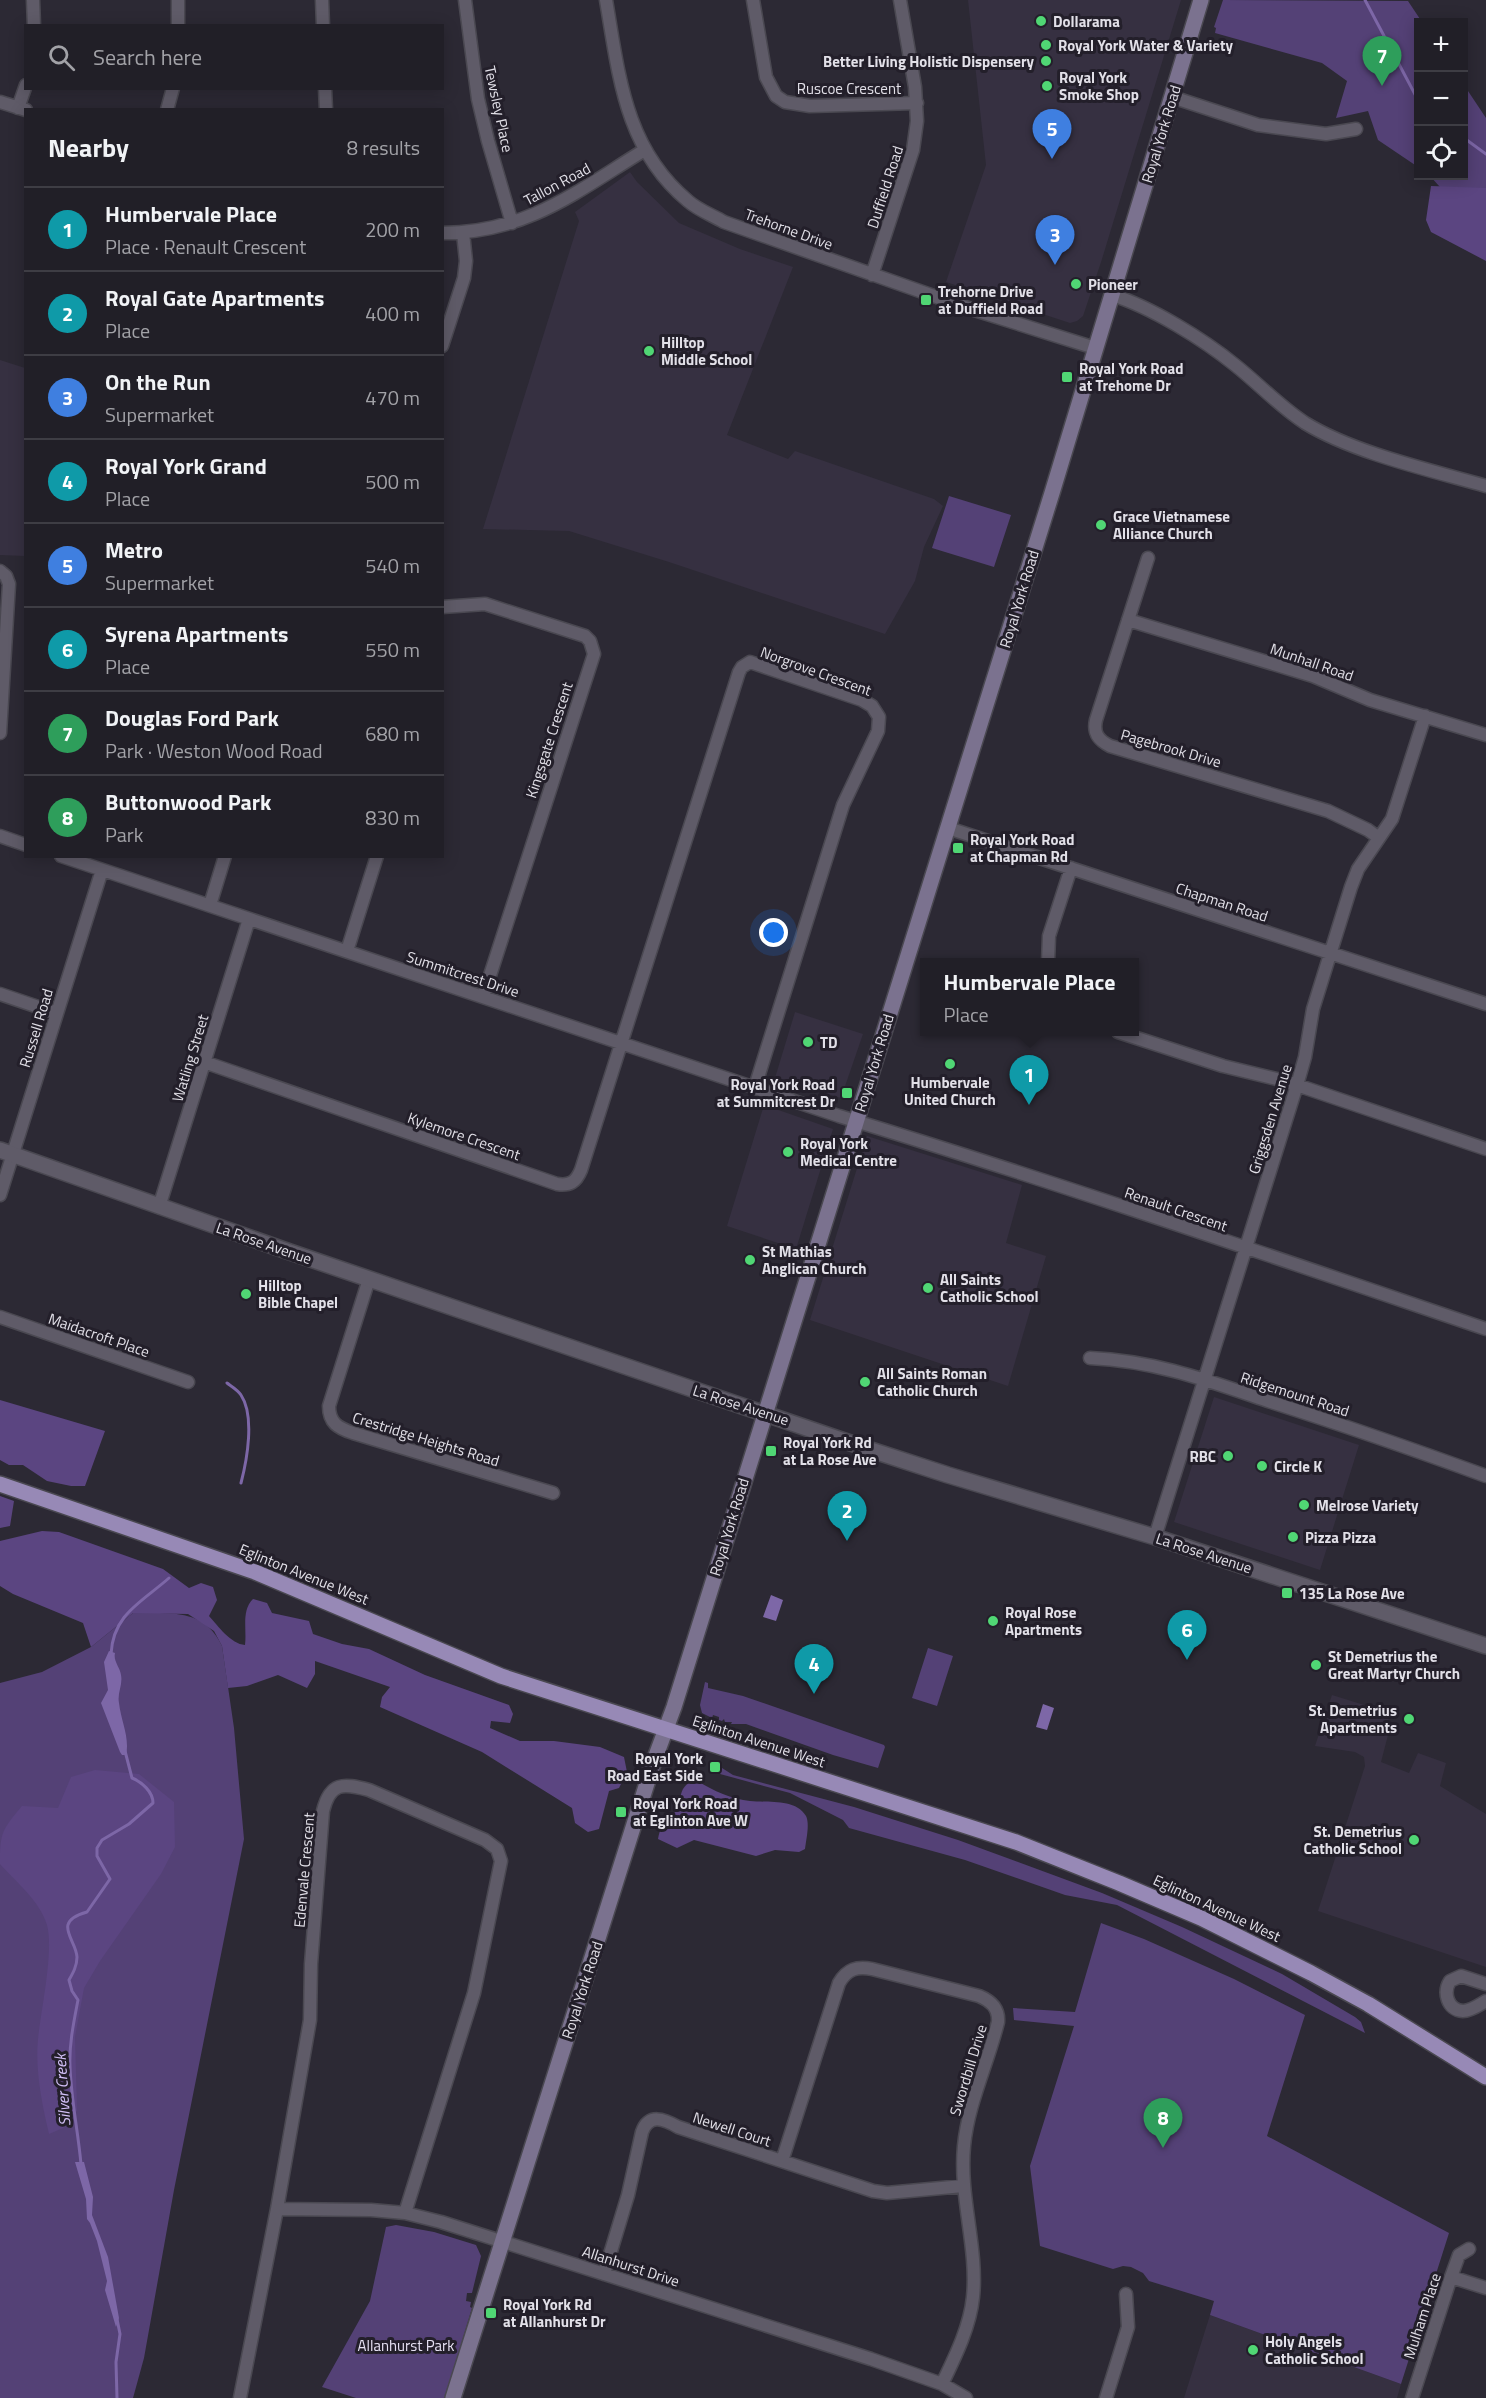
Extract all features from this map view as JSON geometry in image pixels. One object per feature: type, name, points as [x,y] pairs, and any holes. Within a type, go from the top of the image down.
[{"type":"main road","name":"Royal York Road","points":[[453,2398],[948,828],[1201,0]]},
{"type":"main road","name":"Eglinton Avenue West","points":[[0,1484],[255,1572],[501,1676],[1016,1842],[1119,1883],[1200,1918],[1311,1973],[1368,2004],[1486,2077]]},
{"type":"street","points":[[33,0],[34,24]]},
{"type":"street","points":[[178,0],[178,24]]},
{"type":"street","points":[[322,0],[323,24]]},
{"type":"street","name":"Tewsley Place","points":[[465,0],[478,99],[512,223]]},
{"type":"street","name":"Trehorne Drive","points":[[606,0],[623,93],[644,150],[667,181],[689,203],[724,222],[1095,348]]},
{"type":"street","name":"Ruscoe Crescent","points":[[753,0],[766,77],[776,96],[785,102],[810,106],[917,103]]},
{"type":"street","name":"Duffield Road","points":[[872,274],[913,150],[917,121],[917,103],[900,0]]},
{"type":"street","points":[[0,102],[22,109],[25,90]]},
{"type":"street","points":[[168,108],[172,90]]},
{"type":"street","points":[[325,90],[326,108]]},
{"type":"street","points":[[1172,98],[1258,125],[1326,134],[1356,129]]},
{"type":"street","name":"Tallon Road","points":[[444,233],[463,233],[512,223],[545,211],[644,150]]},
{"type":"street","points":[[444,340],[464,278],[466,261],[463,233]]},
{"type":"street","points":[[1112,295],[1132,302],[1209,346],[1236,365],[1288,412],[1327,435],[1368,451],[1486,486]]},
{"type":"street","name":"Pagebrook Drive","points":[[1148,558],[1096,720],[1095,732],[1103,742],[1328,811],[1361,826],[1379,838]]},
{"type":"street","points":[[0,571],[6,576],[9,584],[0,733]]},
{"type":"street","name":"Kingsgate Crescent","points":[[444,607],[474,604],[498,607],[585,636],[590,641],[594,654],[483,997]]},
{"type":"street","name":"Munhall Road","points":[[1128,620],[1313,676],[1370,700],[1486,735]]},
{"type":"street","name":"Norgrove Crescent","points":[[622,1042],[740,672],[746,663],[756,663],[868,703],[876,711],[879,724],[875,739],[843,805],[755,1087]]},
{"type":"street","name":"Griggsden Avenue","points":[[1155,1537],[1297,1085],[1305,1057],[1313,1009],[1330,952],[1358,869],[1392,819],[1425,716]]},
{"type":"street","name":"Chapman Road","points":[[948,828],[1486,1004]]},
{"type":"street","points":[[0,836],[24,844]]},
{"type":"street","name":"Summitcrest Drive","points":[[67,858],[856,1121]]},
{"type":"street","points":[[210,905],[224,858]]},
{"type":"street","points":[[347,951],[376,858]]},
{"type":"street","points":[[1048,958],[1049,936],[1071,868]]},
{"type":"street","name":"Russell Road","points":[[0,1195],[6,1153],[56,1013],[102,870]]},
{"type":"street","name":"Watling Street","points":[[159,1206],[249,919]]},
{"type":"street","points":[[0,994],[56,1013]]},
{"type":"street","points":[[1130,1036],[1223,1066],[1260,1073],[1486,1149]]},
{"type":"street","name":"Kylemore Crescent","points":[[204,1062],[557,1184],[566,1185],[573,1182],[581,1170],[622,1042]]},
{"type":"street","name":"Renault Crescent","points":[[856,1121],[1043,1179],[1486,1329]]},
{"type":"street","name":"La Rose Avenue","points":[[6,1153],[369,1279],[948,1475],[1155,1537],[1486,1646]]},
{"type":"street","name":"Crestridge Heights Road","points":[[369,1279],[329,1406],[329,1413],[336,1426],[364,1437],[554,1493]]},
{"type":"street","name":"Maidacroft Place","points":[[0,1317],[188,1382]]},
{"type":"street","name":"Ridgemount Road","points":[[1090,1358],[1149,1364],[1204,1379],[1486,1476]]},
{"type":"street","name":"Edenvale Crescent","points":[[240,2398],[277,2209],[310,2020],[311,1964],[323,1811],[329,1793],[335,1788],[350,1785],[369,1790],[485,1840],[497,1848],[501,1861],[474,1993],[405,2213]]},
{"type":"street","name":"Swordbill Drive","points":[[783,2161],[839,1983],[843,1975],[850,1970],[864,1968],[979,1996],[988,2000],[997,2010],[999,2022],[965,2134],[963,2186],[972,2256],[973,2299],[960,2344],[942,2384]]},
{"type":"street","points":[[1486,1984],[1461,1976],[1450,1981],[1446,1995],[1455,2008],[1464,2011],[1486,2001]]},
{"type":"street","name":"Newell Court","points":[[604,2274],[628,2195],[642,2132],[647,2122],[661,2118],[678,2127],[873,2191],[894,2192],[963,2186]]},
{"type":"street","name":"Allanhurst Drive","points":[[277,2209],[371,2210],[405,2213],[441,2222],[942,2384],[966,2398]]},
{"type":"street","name":"Mulham Place","points":[[1412,2398],[1450,2277],[1459,2255],[1469,2249]]},
{"type":"street","points":[[1450,2277],[1486,2288]]},
{"type":"street","points":[[1106,2398],[1128,2327],[1126,2294]]},
{"type":"shaded area","points":[[968,0],[1181,0],[1102,259],[1083,316],[1077,321],[1070,323],[946,282],[986,165]]},
{"type":"shaded area","name":"Hilltop Middle School","points":[[630,172],[637,182],[679,223],[740,249],[793,267],[727,435],[788,459],[795,451],[934,499],[943,506],[924,547],[915,581],[885,634],[569,531],[483,529],[579,221],[575,212]]},
{"type":"shaded area","points":[[1431,186],[1486,188],[1486,261],[1431,232],[1426,220]]},
{"type":"shaded area","points":[[0,360],[24,368],[24,556],[0,555]]},
{"type":"shaded area","points":[[795,1012],[863,1034],[841,1098],[775,1078]]},
{"type":"shaded area","points":[[764,1105],[833,1129],[796,1249],[727,1226]]},
{"type":"shaded area","name":"All Saints Catholic School","points":[[867,1136],[1022,1185],[1006,1243],[1046,1256],[1008,1386],[810,1320]]},
{"type":"shaded area","points":[[1214,1397],[1359,1445],[1320,1570],[1174,1522]]},
{"type":"shaded area","points":[[0,1400],[105,1431],[85,1486],[71,1486],[47,1481],[23,1465],[9,1465],[0,1460]]},
{"type":"shaded area","points":[[0,1496],[14,1501],[10,1526],[0,1528]]},
{"type":"shaded area","points":[[42,1531],[59,1532],[163,1569],[189,1588],[201,1583],[213,1587],[217,1600],[209,1616],[225,1634],[240,1644],[245,1645],[246,1615],[249,1604],[253,1599],[267,1603],[272,1613],[309,1621],[313,1634],[342,1644],[369,1649],[425,1675],[509,1705],[513,1714],[510,1723],[491,1721],[490,1728],[520,1741],[554,1741],[600,1747],[624,1757],[627,1772],[619,1788],[609,1791],[599,1829],[588,1832],[575,1823],[572,1808],[482,1752],[380,1707],[382,1697],[390,1687],[315,1661],[315,1674],[307,1688],[278,1675],[247,1686],[228,1688],[222,1646],[214,1631],[188,1614],[133,1613],[91,1647],[83,1623],[13,1594],[0,1586],[0,1541]]},
{"type":"shaded area","points":[[771,1595],[783,1600],[776,1621],[763,1617]]},
{"type":"shaded area","points":[[109,1651],[115,1653],[121,1675],[119,1699],[126,1736],[126,1755],[120,1752],[101,1703],[108,1690],[104,1662]]},
{"type":"shaded area","name":"St. Demetrius Catholic School","points":[[1332,1695],[1390,1713],[1386,1730],[1388,1735],[1381,1762],[1409,1773],[1418,1753],[1446,1763],[1440,1786],[1486,1814],[1486,1967],[1318,1911],[1365,1766],[1364,1757],[1355,1752],[1315,1746]]},
{"type":"shaded area","points":[[1043,1704],[1054,1708],[1047,1730],[1036,1727]]},
{"type":"shaded area","points":[[95,1770],[139,1774],[174,1802],[175,1847],[161,1874],[100,1961],[84,1988],[75,2037],[77,2110],[70,2125],[49,2134],[40,2087],[37,2051],[48,1965],[49,1936],[44,1916],[39,1908],[0,1864],[1,1845],[6,1826],[22,1806],[58,1808],[71,1777]]},
{"type":"shaded area","points":[[692,1781],[698,1781],[736,1798],[780,1802],[795,1806],[807,1819],[805,1849],[799,1852],[775,1850],[756,1856],[694,1840],[677,1848],[658,1839],[665,1821],[680,1809],[683,1789]]},
{"type":"shaded area","points":[[75,2162],[84,2162],[93,2197],[92,2215],[108,2257],[119,2318],[116,2327],[105,2290],[107,2281],[97,2241],[87,2219],[86,2199]]},
{"type":"shaded area","name":"Holy Angels Catholic School","points":[[1210,2315],[1401,2384],[1397,2398],[1184,2398]]},
{"type":"green space","points":[[1223,0],[1408,1],[1419,18],[1414,18],[1414,164],[1378,140],[1368,111],[1336,118],[1347,81],[1322,63],[1215,33],[1216,28],[1214,27]]},
{"type":"green space","points":[[1468,91],[1486,118],[1486,238],[1434,180],[1468,180]]},
{"type":"green space","points":[[949,496],[1011,515],[994,567],[932,548]]},
{"type":"green space","points":[[133,1613],[184,1615],[195,1619],[214,1633],[222,1646],[234,1728],[244,1839],[174,2190],[144,2358],[133,2398],[0,2398],[0,1683],[42,1672],[91,1647]]},
{"type":"green space","points":[[928,1648],[953,1656],[937,1706],[912,1698]]},
{"type":"green space","points":[[705,1682],[708,1683],[708,1688],[743,1696],[884,1745],[878,1768],[833,1755],[746,1724],[731,1724],[732,1722],[719,1720],[719,1717],[713,1715],[712,1718],[702,1713],[700,1705]]},
{"type":"green space","points":[[722,1768],[733,1775],[854,1807],[958,1840],[1102,1893],[1182,1927],[1282,1974],[1355,2017],[1361,2022],[1365,2033],[1117,1905],[1065,1895],[965,1860],[849,1828],[843,1820],[790,1793],[720,1774]]},
{"type":"green space","points":[[1101,1923],[1144,1939],[1234,1979],[1305,2015],[1267,2136],[1449,2233],[1401,2384],[1210,2315],[1214,2301],[1149,2281],[1143,2273],[1131,2267],[1123,2266],[1113,2269],[1040,2246],[1030,2166],[1074,2026],[1014,2020],[1013,2008],[1075,2012]]},
{"type":"green space","name":"Allanhurst Park","points":[[396,2225],[434,2232],[476,2245],[481,2256],[472,2293],[467,2293],[466,2301],[471,2302],[470,2307],[472,2308],[445,2398],[356,2398],[322,2387],[370,2301],[386,2227]]},
{"type":"waterway","points":[[1365,0],[1414,92]]},
{"type":"waterway","points":[[1468,141],[1486,154]]},
{"type":"waterway","name":"Silver Creek","points":[[227,1383],[241,1395],[248,1414],[246,1462],[241,1483]]},
{"type":"waterway","name":"Silver Creek","points":[[111,1654],[113,1640],[123,1619],[139,1602],[169,1578]]},
{"type":"waterway","name":"Silver Creek","points":[[81,2164],[70,2066],[71,2041],[78,2000],[69,1980],[76,1966],[77,1957],[68,1926],[76,1916],[87,1912],[110,1879],[97,1856],[97,1848],[102,1840],[129,1824],[153,1803],[146,1788],[132,1778],[125,1751]]},
{"type":"waterway","name":"Silver Creek","points":[[117,2319],[120,2334],[116,2362],[117,2398]]},
{"type":"place","name":"Dollarama","points":[[1041,21]]},
{"type":"place","name":"Royal York Water & Variety","points":[[1046,45]]},
{"type":"place","name":"Better Living Holistic Dispensery","points":[[1046,61]]},
{"type":"place","name":"Royal York Smoke Shop","points":[[1047,86]]},
{"type":"place","name":"Douglas Ford Park","points":[[1382,86]]},
{"type":"place","name":"Metro","points":[[1052,159]]},
{"type":"place","name":"On the Run","points":[[1055,265]]},
{"type":"place","name":"Pioneer","points":[[1076,284]]},
{"type":"place","name":"Trehorne Drive at Duffield Road","points":[[926,300]]},
{"type":"place","name":"Hilltop Middle School","points":[[649,351]]},
{"type":"place","name":"Royal York Road at Trehome Dr","points":[[1067,377]]},
{"type":"place","name":"Grace Vietnamese Alliance Church","points":[[1101,525]]},
{"type":"place","name":"Royal York Road at Chapman Rd","points":[[958,848]]},
{"type":"place","name":"TD","points":[[808,1042]]},
{"type":"place","name":"Humbervale United Church","points":[[950,1064]]},
{"type":"place","name":"Royal York Road at Summitcrest Dr","points":[[847,1093]]},
{"type":"place","name":"Humbervale Place","points":[[1029,1105]]},
{"type":"place","name":"Royal York Medical Centre","points":[[788,1152]]},
{"type":"place","name":"St Mathias Anglican Church","points":[[750,1260]]},
{"type":"place","name":"All Saints Catholic School","points":[[928,1288]]},
{"type":"place","name":"Hilltop Bible Chapel","points":[[246,1294]]},
{"type":"place","name":"All Saints Roman Catholic Church","points":[[865,1382]]},
{"type":"place","name":"Royal York Rd at La Rose Ave","points":[[771,1451]]},
{"type":"place","name":"RBC","points":[[1228,1456]]},
{"type":"place","name":"Circle K","points":[[1262,1466]]},
{"type":"place","name":"Melrose Variety","points":[[1304,1505]]},
{"type":"place","name":"Pizza Pizza","points":[[1293,1537]]},
{"type":"place","name":"Royal Gate Apartments","points":[[847,1541]]},
{"type":"place","name":"135 La Rose Ave","points":[[1287,1593]]},
{"type":"place","name":"Royal Rose Apartments","points":[[993,1621]]},
{"type":"place","name":"Syrena Apartments","points":[[1187,1660]]},
{"type":"place","name":"St Demetrius the Great Martyr Church","points":[[1316,1665]]},
{"type":"place","name":"Royal York Grand","points":[[814,1694]]},
{"type":"place","name":"St. Demetrius Apartments","points":[[1409,1719]]},
{"type":"place","name":"Royal York Road East Side","points":[[715,1767]]},
{"type":"place","name":"Royal York Road at Eglinton Ave W","points":[[621,1812]]},
{"type":"place","name":"St. Demetrius Catholic School","points":[[1414,1840]]},
{"type":"place","name":"Buttonwood Park","points":[[1163,2148]]},
{"type":"place","name":"Royal York Rd at Allanhurst Dr","points":[[491,2313]]},
{"type":"place","name":"Holy Angels Catholic School","points":[[1253,2350]]}]
